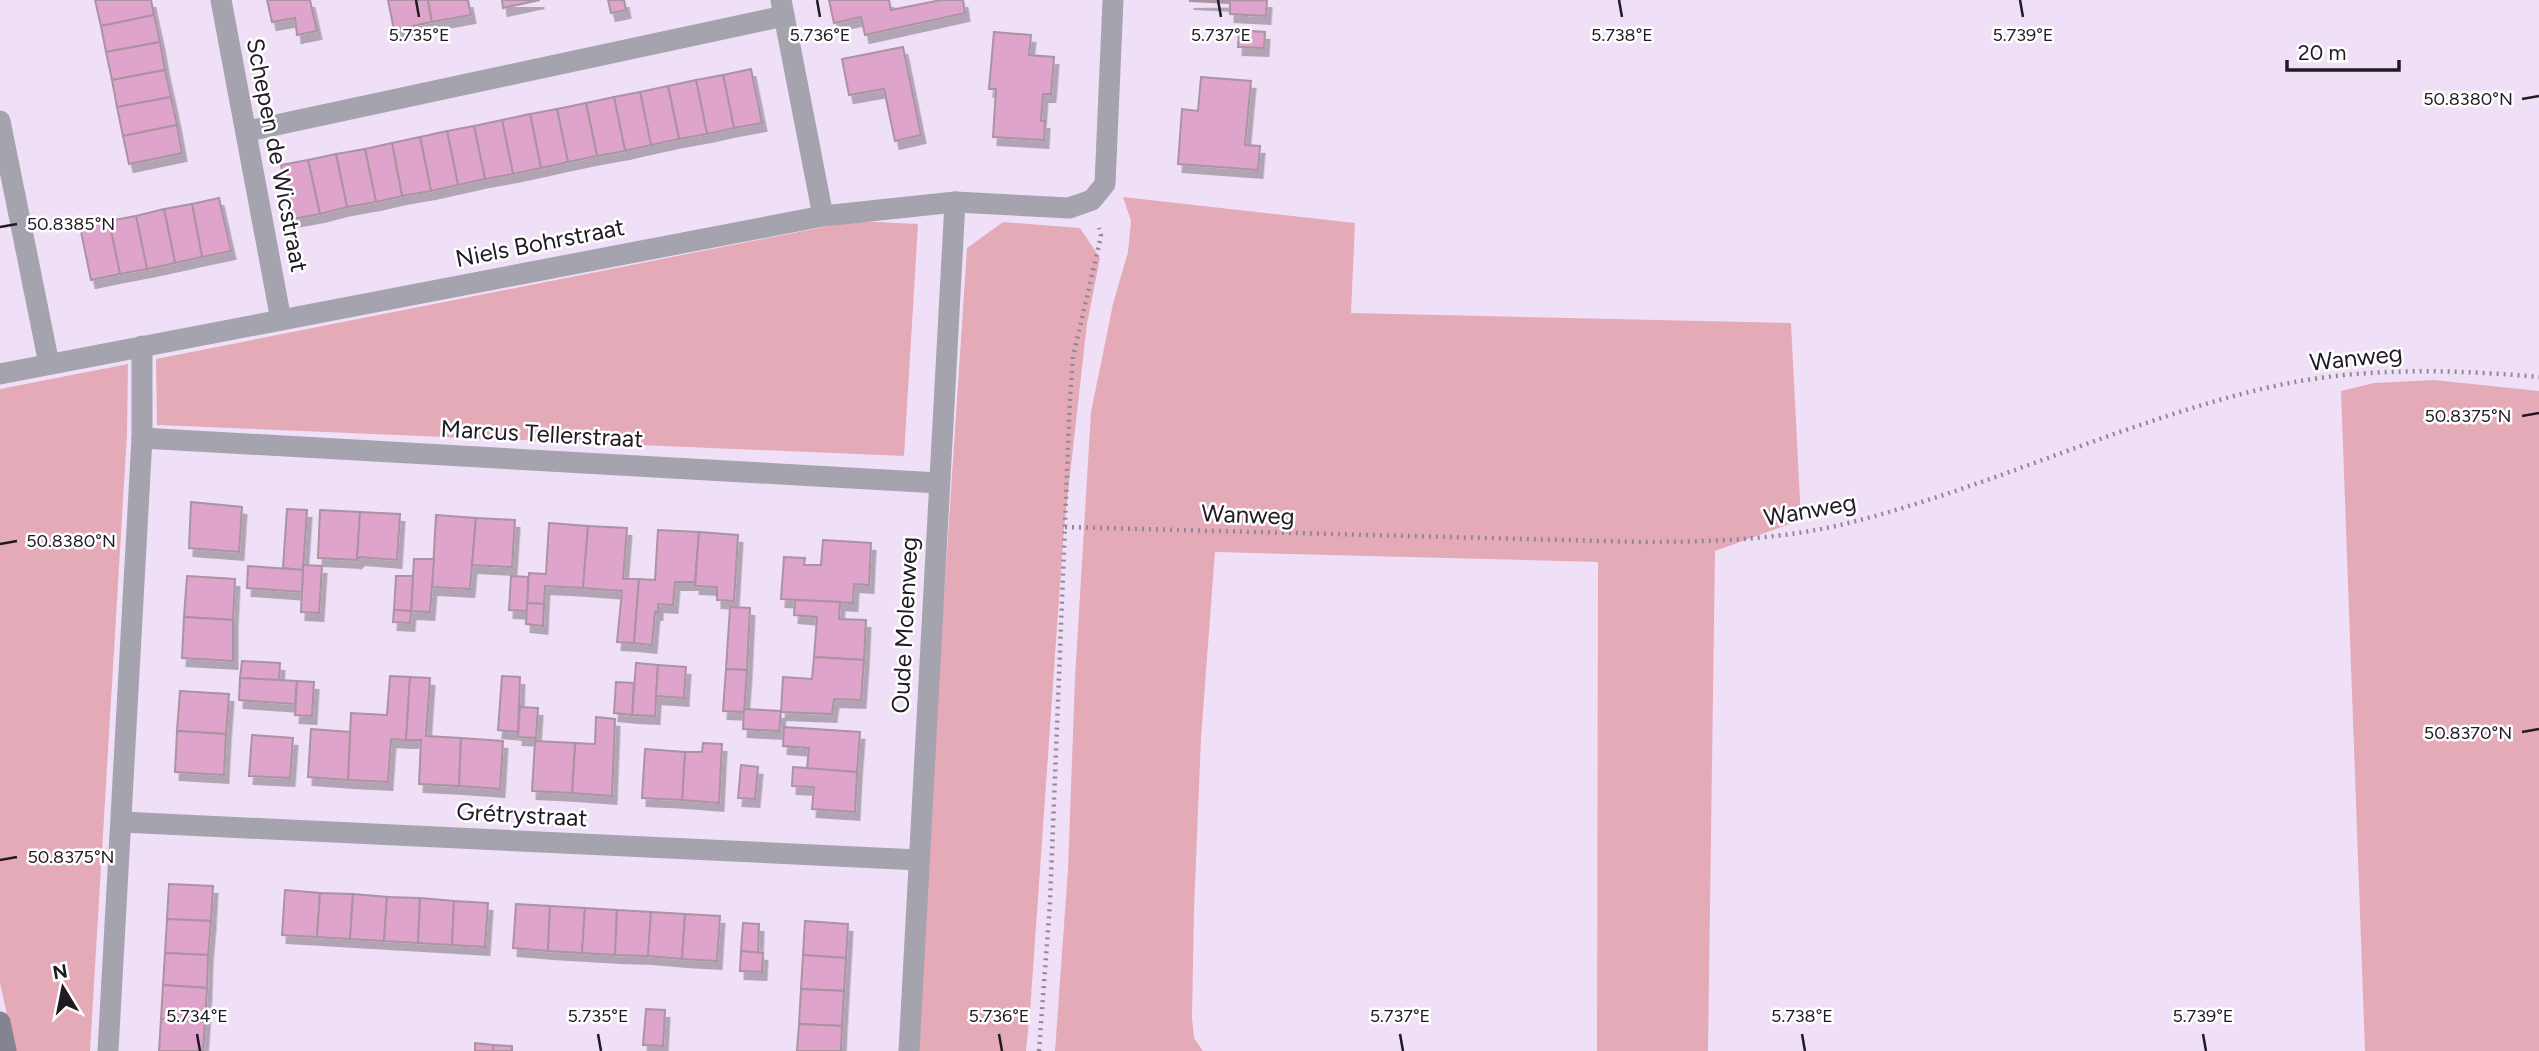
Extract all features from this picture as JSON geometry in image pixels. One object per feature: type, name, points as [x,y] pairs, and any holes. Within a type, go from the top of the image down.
[{"type":"street","name":"Schepen de Wicstraat","points":[[221,0],[248,131],[281,320]]},
{"type":"street","name":"Niels Bohrstraat","points":[[0,374],[823,216],[955,202],[1054,209],[1092,200],[1105,184],[1107,165],[1113,0]]},
{"type":"street","points":[[248,131],[782,8],[823,216]]},
{"type":"street","points":[[0,121],[49,364]]},
{"type":"street","name":"Oude Molenweg","points":[[909,1051],[955,202]]},
{"type":"street","points":[[108,1051],[142,438],[142,346]]},
{"type":"street","name":"Marcus Tellerstraat","points":[[142,438],[939,483]]},
{"type":"street","name":"Grétrystraat","points":[[122,822],[919,860]]},
{"type":"street","points":[[0,1022],[6,1051]]},
{"type":"path","points":[[1039,1051],[1050,902],[1073,357],[1101,236]]},
{"type":"path","name":"Wanweg","points":[[1065,527],[1641,542],[1694,542],[1784,535],[1834,526],[1904,507],[2174,414],[2271,387],[2349,374],[2407,370],[2539,377]]},
{"type":"shaded area","points":[[1123,197],[1355,223],[1351,313],[1791,323],[1801,520],[1715,551],[1708,1051],[1597,1051],[1598,562],[1215,552],[1201,738],[1194,910],[1192,1017],[1194,1038],[1203,1051],[1055,1051],[1068,869],[1075,678],[1091,412],[1113,304],[1128,252],[1131,221]]},
{"type":"shaded area","points":[[854,221],[918,224],[904,456],[157,425],[156,359]]},
{"type":"shaded area","points":[[1003,222],[1080,228],[1100,258],[1087,324],[1064,528],[1026,1051],[914,1051],[967,248]]},
{"type":"shaded area","points":[[128,364],[127,434],[90,1051],[15,1051],[0,983],[0,389]]},
{"type":"shaded area","points":[[2434,380],[2539,391],[2539,1051],[2365,1051],[2341,391],[2374,383]]},
{"type":"building","points":[[95,0],[151,0],[154,15],[101,26]]},
{"type":"building","points":[[267,0],[310,0],[317,31],[297,35],[295,18],[272,22]]},
{"type":"building","points":[[388,0],[428,0],[432,22],[394,30]]},
{"type":"building","points":[[428,0],[468,0],[471,15],[432,22]]},
{"type":"building","points":[[502,0],[540,0],[503,8]]},
{"type":"building","points":[[608,0],[624,0],[626,10],[611,13]]},
{"type":"building","points":[[829,0],[889,0],[891,10],[941,0],[963,0],[965,13],[865,35],[861,17],[834,23]]},
{"type":"building","points":[[1267,0],[1266,16],[1230,14],[1230,3],[1189,1]]},
{"type":"building","points":[[154,15],[160,42],[106,52],[101,26]]},
{"type":"building","points":[[1239,30],[1265,32],[1264,48],[1238,47]]},
{"type":"building","points":[[994,32],[1031,35],[1029,55],[1054,57],[1051,94],[1043,94],[1041,121],[1045,121],[1044,140],[993,137],[996,89],[989,89]]},
{"type":"building","points":[[160,42],[165,70],[112,80],[106,52]]},
{"type":"building","points":[[903,47],[921,135],[895,141],[884,89],[849,95],[842,59]]},
{"type":"building","points":[[751,69],[762,123],[734,128],[723,75]]},
{"type":"building","points":[[165,70],[171,97],[117,107],[112,80]]},
{"type":"building","points":[[723,75],[734,128],[707,134],[696,80]]},
{"type":"building","points":[[1201,77],[1251,81],[1245,145],[1260,146],[1258,170],[1178,164],[1182,109],[1198,111]]},
{"type":"building","points":[[696,80],[707,134],[679,139],[668,86]]},
{"type":"building","points":[[668,86],[679,139],[651,145],[640,92]]},
{"type":"building","points":[[640,92],[651,145],[625,151],[614,97]]},
{"type":"building","points":[[171,97],[177,125],[123,136],[117,107]]},
{"type":"building","points":[[614,97],[625,151],[597,156],[586,103]]},
{"type":"building","points":[[586,103],[597,156],[568,162],[557,109]]},
{"type":"building","points":[[557,109],[568,162],[541,168],[530,114]]},
{"type":"building","points":[[530,114],[541,168],[513,174],[502,120]]},
{"type":"building","points":[[502,120],[513,174],[485,179],[474,126]]},
{"type":"building","points":[[177,125],[182,153],[129,164],[123,136]]},
{"type":"building","points":[[474,126],[485,179],[458,185],[447,131]]},
{"type":"building","points":[[447,131],[458,185],[431,191],[420,137]]},
{"type":"building","points":[[420,137],[431,191],[402,196],[392,143]]},
{"type":"building","points":[[392,143],[402,196],[376,202],[365,149]]},
{"type":"building","points":[[365,149],[376,202],[347,207],[336,154]]},
{"type":"building","points":[[336,154],[347,207],[320,214],[308,160]]},
{"type":"building","points":[[308,160],[320,214],[292,219],[281,165]]},
{"type":"building","points":[[219,198],[231,251],[202,257],[192,204]]},
{"type":"building","points":[[192,204],[202,257],[175,263],[164,209]]},
{"type":"building","points":[[164,209],[175,263],[147,269],[136,216]]},
{"type":"building","points":[[136,216],[147,269],[120,274],[109,221]]},
{"type":"building","points":[[109,221],[120,274],[91,280],[80,227]]},
{"type":"building","points":[[191,502],[242,507],[239,552],[189,548]]},
{"type":"building","points":[[287,509],[307,510],[303,570],[283,568]]},
{"type":"building","points":[[320,510],[360,512],[357,560],[318,558]]},
{"type":"building","points":[[360,512],[400,514],[397,560],[360,557],[357,560]]},
{"type":"building","points":[[436,515],[476,518],[470,589],[432,587]]},
{"type":"building","points":[[476,518],[515,520],[512,567],[472,565]]},
{"type":"building","points":[[549,523],[588,526],[583,588],[545,586],[544,604],[527,603],[529,573],[546,574]]},
{"type":"building","points":[[588,526],[627,528],[623,579],[639,579],[634,643],[617,642],[622,591],[583,588]]},
{"type":"building","points":[[658,530],[699,532],[695,582],[675,582],[673,605],[658,604],[652,645],[634,643],[639,579],[655,580]]},
{"type":"building","points":[[699,532],[738,535],[734,601],[717,600],[717,587],[695,586]]},
{"type":"building","points":[[823,540],[871,543],[869,585],[854,584],[853,603],[781,599],[784,557],[805,558],[804,565],[821,565]]},
{"type":"building","points":[[414,559],[434,559],[430,612],[411,611]]},
{"type":"building","points":[[303,565],[322,566],[319,613],[301,612]]},
{"type":"building","points":[[248,566],[303,570],[302,592],[247,588]]},
{"type":"building","points":[[187,576],[235,579],[233,620],[184,617]]},
{"type":"building","points":[[396,576],[413,576],[411,611],[394,610]]},
{"type":"building","points":[[511,576],[528,577],[527,611],[509,610]]},
{"type":"building","points":[[795,600],[840,602],[839,619],[866,620],[864,660],[814,657],[817,617],[794,615]]},
{"type":"building","points":[[527,603],[544,604],[543,626],[526,624]]},
{"type":"building","points":[[730,607],[750,608],[747,670],[726,669]]},
{"type":"building","points":[[394,610],[411,611],[410,623],[393,622]]},
{"type":"building","points":[[184,617],[233,620],[233,661],[182,658]]},
{"type":"building","points":[[814,657],[864,660],[861,700],[834,699],[832,714],[781,712],[783,677],[812,679]]},
{"type":"building","points":[[242,661],[280,663],[279,680],[240,678]]},
{"type":"building","points":[[636,663],[658,665],[655,716],[632,715]]},
{"type":"building","points":[[658,665],[686,667],[684,698],[656,696]]},
{"type":"building","points":[[726,669],[747,670],[744,712],[723,711]]},
{"type":"building","points":[[390,676],[410,677],[406,740],[391,739],[388,782],[348,780],[351,713],[387,715]]},
{"type":"building","points":[[502,676],[520,677],[518,732],[498,730]]},
{"type":"building","points":[[410,677],[430,678],[426,736],[461,738],[459,786],[419,784],[421,740],[406,740]]},
{"type":"building","points":[[240,678],[297,681],[295,704],[239,700]]},
{"type":"building","points":[[297,681],[314,682],[312,716],[295,715]]},
{"type":"building","points":[[616,682],[634,683],[632,715],[614,713]]},
{"type":"building","points":[[180,691],[229,694],[226,734],[177,731]]},
{"type":"building","points":[[520,707],[538,708],[536,738],[518,737]]},
{"type":"building","points":[[744,709],[781,711],[779,731],[743,729]]},
{"type":"building","points":[[596,717],[615,719],[612,796],[572,793],[575,743],[595,744]]},
{"type":"building","points":[[784,727],[860,732],[857,772],[807,769],[809,748],[783,746]]},
{"type":"building","points":[[311,729],[350,732],[348,780],[308,777]]},
{"type":"building","points":[[177,731],[226,734],[224,775],[175,772]]},
{"type":"building","points":[[252,735],[293,738],[290,778],[249,776]]},
{"type":"building","points":[[461,738],[503,741],[500,789],[459,786]]},
{"type":"building","points":[[535,741],[575,743],[572,793],[532,791]]},
{"type":"building","points":[[703,743],[722,744],[719,803],[682,800],[685,752],[702,752]]},
{"type":"building","points":[[645,749],[685,752],[682,800],[642,798]]},
{"type":"building","points":[[741,765],[758,767],[755,799],[738,798]]},
{"type":"building","points":[[793,767],[857,772],[855,812],[812,809],[814,787],[792,786]]},
{"type":"building","points":[[169,884],[213,886],[211,921],[167,919]]},
{"type":"building","points":[[285,890],[320,893],[317,937],[282,935]]},
{"type":"building","points":[[320,893],[353,894],[350,939],[317,937]]},
{"type":"building","points":[[353,894],[387,897],[384,941],[350,939]]},
{"type":"building","points":[[387,897],[420,898],[418,943],[384,941]]},
{"type":"building","points":[[420,898],[454,901],[452,945],[418,943]]},
{"type":"building","points":[[454,901],[488,903],[485,947],[452,945]]},
{"type":"building","points":[[516,904],[550,906],[548,951],[513,948]]},
{"type":"building","points":[[550,906],[585,908],[582,953],[548,951]]},
{"type":"building","points":[[585,908],[617,910],[615,955],[582,953]]},
{"type":"building","points":[[617,910],[651,912],[648,956],[615,955]]},
{"type":"building","points":[[651,912],[685,914],[682,959],[648,956]]},
{"type":"building","points":[[685,914],[720,916],[717,961],[682,959]]},
{"type":"building","points":[[167,919],[211,921],[208,955],[165,953]]},
{"type":"building","points":[[805,921],[848,924],[846,958],[803,955]]},
{"type":"building","points":[[743,923],[759,924],[758,953],[741,951]]},
{"type":"building","points":[[741,951],[763,953],[762,972],[740,971]]},
{"type":"building","points":[[165,953],[208,955],[207,988],[163,985]]},
{"type":"building","points":[[803,955],[846,958],[844,991],[801,989]]},
{"type":"building","points":[[163,985],[207,988],[205,1022],[161,1019]]},
{"type":"building","points":[[801,989],[844,991],[842,1026],[799,1024]]},
{"type":"building","points":[[646,1009],[665,1010],[663,1046],[643,1045]]},
{"type":"building","points":[[161,1019],[205,1022],[203,1051],[159,1051]]},
{"type":"building","points":[[799,1024],[842,1026],[841,1051],[797,1051]]},
{"type":"building","points":[[475,1043],[493,1045],[493,1051],[475,1051]]},
{"type":"building","points":[[493,1045],[512,1046],[512,1051],[493,1051]]}]
